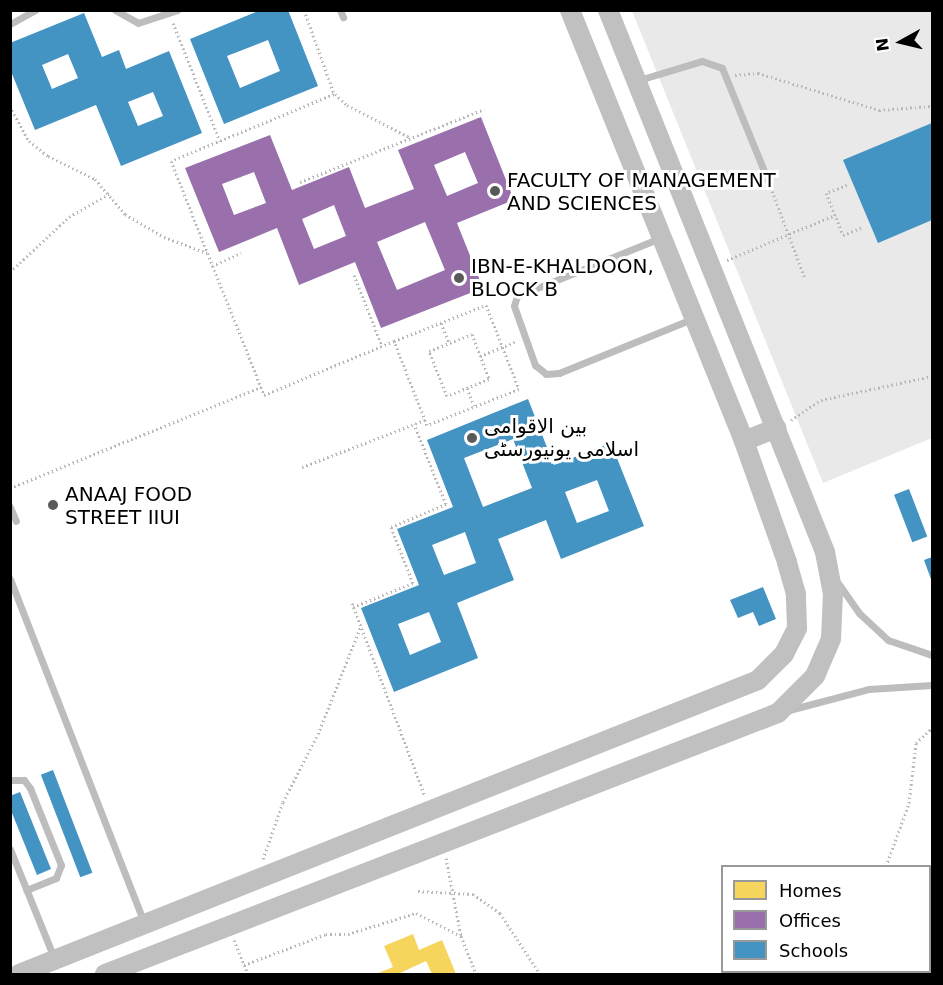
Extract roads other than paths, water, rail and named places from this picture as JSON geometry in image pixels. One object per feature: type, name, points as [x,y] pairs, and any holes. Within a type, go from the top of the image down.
[{"type":"street","points":[[19,975],[256,877],[758,680],[774,666],[796,628],[796,594],[744,441],[570,10]]},
{"type":"street","points":[[105,975],[228,925],[778,713],[815,676],[831,639],[831,574],[777,428],[608,10]]},
{"type":"street","points":[[744,441],[777,428]]},
{"type":"street","points":[[216,893],[228,925]]},
{"type":"lane","points":[[10,24],[35,10]]},
{"type":"lane","points":[[115,10],[138,23],[177,10]]},
{"type":"lane","points":[[637,81],[702,61],[712,62],[727,76],[768,181]]},
{"type":"lane","points":[[661,237],[520,294],[514,306],[536,365],[552,375],[695,318]]},
{"type":"lane","points":[[10,507],[16,521]]},
{"type":"lane","points":[[831,574],[859,613],[888,639],[933,655]]},
{"type":"lane","points":[[10,579],[144,923]]},
{"type":"lane","points":[[778,713],[869,689],[933,686]]},
{"type":"lane","points":[[10,780],[24,780],[30,788],[61,865],[56,878],[26,890]]},
{"type":"lane","points":[[10,849],[55,960]]},
{"type":"place","name":"FACULTY OF MANAGEMENT AND SCIENCES","points":[[495,191]]},
{"type":"place","name":"IBN-E-KHALDOON, BLOCK B","points":[[459,278]]},
{"type":"place","name":"بین الاقوامی اسلامی یونیورسٹی","points":[[472,438]]},
{"type":"place","name":"ANAAJ FOOD STREET IIUI","points":[[53,505]]}]
